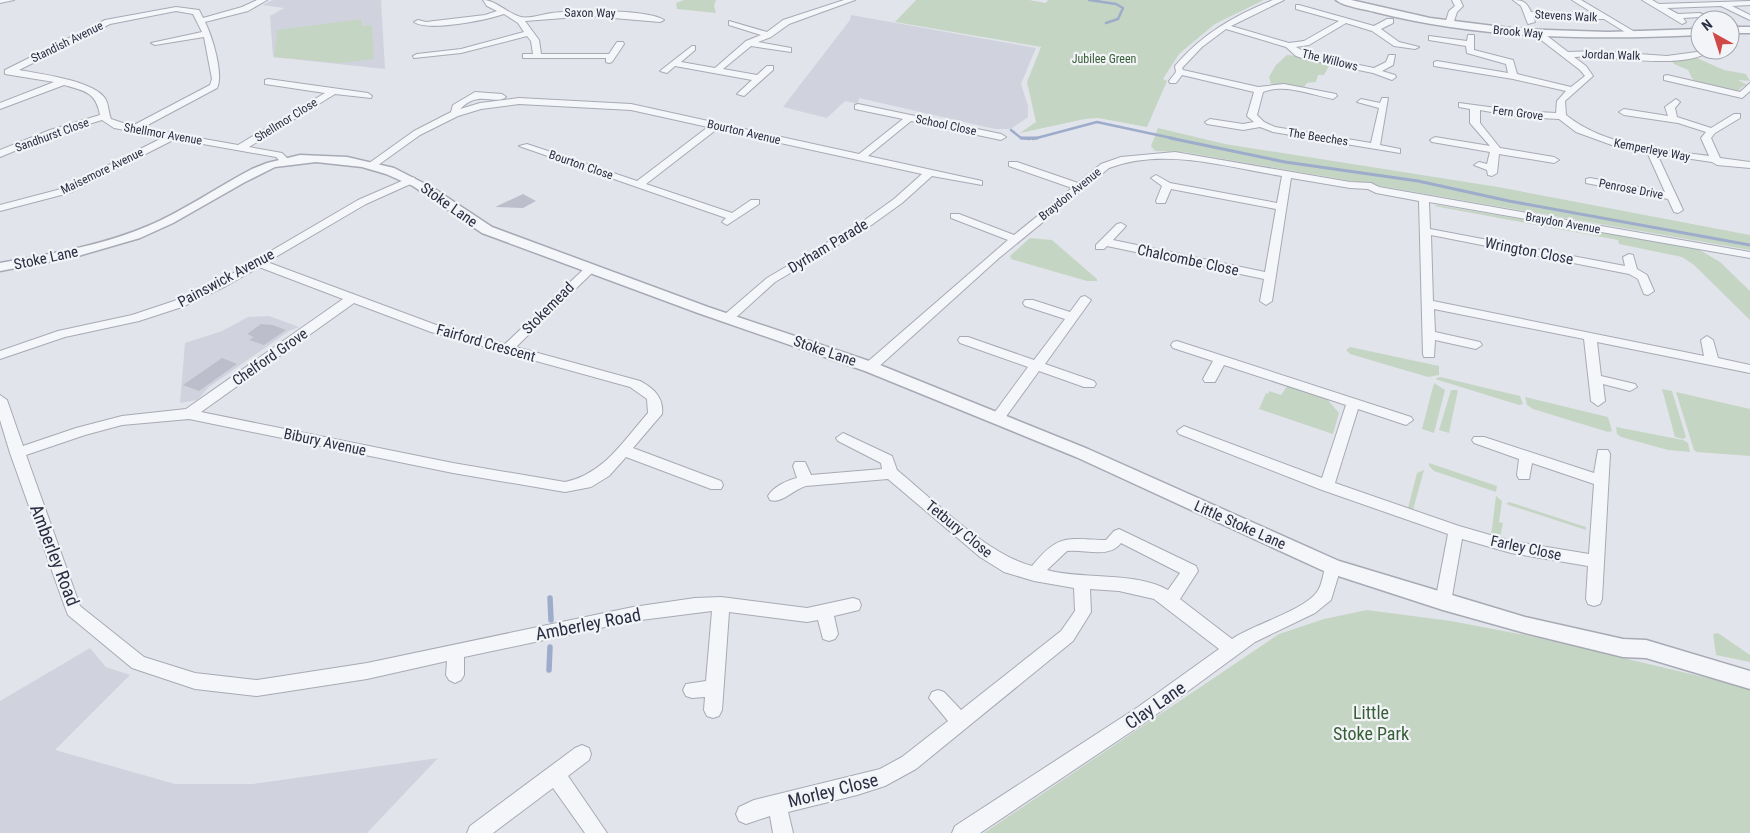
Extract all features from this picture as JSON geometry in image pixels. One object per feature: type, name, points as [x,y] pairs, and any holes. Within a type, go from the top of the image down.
[{"type":"street","points":[[0,1],[10,0]]},
{"type":"street","points":[[133,129],[214,86],[216,79],[207,34],[201,21],[245,10],[263,0]]},
{"type":"street","points":[[485,0],[502,12],[520,20],[535,40],[537,54]]},
{"type":"street","points":[[717,70],[749,43],[768,35],[786,22],[851,0]]},
{"type":"street","points":[[1180,72],[1178,68],[1190,51],[1224,26],[1253,10],[1280,0]]},
{"type":"street","name":"Brook Way","points":[[1340,0],[1401,16],[1449,24],[1539,34],[1636,35],[1690,32]]},
{"type":"street","points":[[1449,24],[1453,11],[1459,6],[1456,0]]},
{"type":"street","name":"Stevens Walk","points":[[1517,0],[1524,5],[1530,18],[1604,18]]},
{"type":"street","points":[[1576,0],[1636,35]]},
{"type":"street","points":[[1646,0],[1680,19],[1690,17]]},
{"type":"street","points":[[1658,6],[1750,3]]},
{"type":"street","points":[[1724,4],[1750,18]]},
{"type":"street","points":[[1299,7],[1375,29],[1397,44],[1415,47]]},
{"type":"street","name":"Standish Avenue","points":[[4,72],[91,30],[124,18],[181,9],[196,12],[201,21]]},
{"type":"street","points":[[420,25],[486,17],[502,12]]},
{"type":"street","name":"Saxon Way","points":[[520,20],[573,12],[625,14],[660,20]]},
{"type":"street","points":[[814,12],[825,17]]},
{"type":"street","points":[[649,26],[669,15]]},
{"type":"street","name":"The Willows","points":[[1224,26],[1289,45],[1306,43],[1344,21]]},
{"type":"street","points":[[1375,29],[1390,21]]},
{"type":"street","points":[[735,26],[768,35]]},
{"type":"street","points":[[417,56],[428,52],[461,50],[528,33]]},
{"type":"street","points":[[154,44],[207,34]]},
{"type":"street","points":[[1539,34],[1583,68],[1589,76],[1586,83],[1571,90],[1561,101],[1561,116]]},
{"type":"street","points":[[1432,38],[1471,41],[1470,50],[1510,62],[1513,76]]},
{"type":"street","points":[[749,43],[788,50]]},
{"type":"street","points":[[526,56],[537,54],[610,58],[620,44]]},
{"type":"street","name":"The Willows","points":[[1375,71],[1390,63],[1391,53],[1397,44]]},
{"type":"street","name":"The Willows","points":[[1289,45],[1299,54],[1308,57],[1375,71],[1392,77]]},
{"type":"street","points":[[664,71],[692,47]]},
{"type":"street","name":"Jordan Walk","points":[[1564,55],[1595,53],[1681,58],[1690,56]]},
{"type":"street","name":"Jordan Walk","points":[[1658,57],[1678,73],[1742,94],[1750,86]]},
{"type":"street","points":[[674,63],[758,78]]},
{"type":"street","points":[[1437,64],[1463,73],[1513,76],[1571,90]]},
{"type":"street","points":[[741,94],[770,68]]},
{"type":"street","name":"Shellmor Avenue","points":[[4,72],[28,73],[89,91],[99,97],[104,117],[117,126],[279,155],[285,161]]},
{"type":"street","points":[[1173,80],[1180,72]]},
{"type":"street","points":[[1180,72],[1259,90],[1267,86],[1278,86],[1333,96]]},
{"type":"street","name":"Jordan Walk","points":[[1667,78],[1678,73]]},
{"type":"street","name":"Shellmor Close","points":[[268,82],[368,96]]},
{"type":"street","points":[[0,106],[61,83]]},
{"type":"street","points":[[1259,90],[1252,116],[1261,124]]},
{"type":"street","name":"Shellmor Close","points":[[240,148],[332,92]]},
{"type":"street","name":"Bourton Avenue","points":[[370,166],[417,133],[455,114],[480,106],[508,102],[631,107],[978,183]]},
{"type":"street","points":[[1361,102],[1384,103],[1375,147]]},
{"type":"street","points":[[1673,119],[1670,108],[1676,102]]},
{"type":"street","name":"Fern Grove","points":[[1462,105],[1530,115],[1561,116]]},
{"type":"street","name":"School Close","points":[[858,107],[872,107],[980,136],[1001,137]]},
{"type":"street","name":"Fern Grove","points":[[1475,107],[1475,123],[1488,136],[1495,150]]},
{"type":"street","points":[[1624,112],[1673,119],[1712,131]]},
{"type":"street","points":[[1714,114],[1734,117],[1712,131],[1706,138],[1716,162]]},
{"type":"street","name":"Kemperleye Way","points":[[1561,116],[1580,130],[1597,138],[1623,146],[1716,162],[1750,165]]},
{"type":"street","name":"Sandhurst Close","points":[[0,154],[53,132],[104,117]]},
{"type":"street","name":"School Close","points":[[860,157],[898,129],[910,117]]},
{"type":"street","name":"The Beeches","points":[[1209,121],[1243,127],[1261,124],[1285,132],[1397,151]]},
{"type":"street","points":[[638,185],[716,126]]},
{"type":"street","name":"Maisemore Avenue","points":[[0,208],[64,190],[172,137]]},
{"type":"street","points":[[1435,140],[1495,150],[1539,160],[1554,160]]},
{"type":"street","name":"Bourton Close","points":[[524,146],[638,185],[728,220],[755,202]]},
{"type":"street","points":[[1479,166],[1492,170],[1492,159],[1495,150]]},
{"type":"street","name":"Penrose Drive","points":[[1651,151],[1678,210]]},
{"type":"street","name":"Braydon Avenue","points":[[870,367],[1078,186],[1105,166],[1124,159],[1156,155],[1193,157],[1350,185],[1357,189],[1376,190],[1424,198],[1750,255]]},
{"type":"street","points":[[1022,157],[1009,167],[1078,186]]},
{"type":"street","name":"Stoke Lane","points":[[0,267],[95,248],[128,238],[155,228],[257,172],[285,161],[313,158],[370,166],[411,180],[436,193],[469,220],[487,230],[728,318],[870,367]]},
{"type":"street","name":"Dyrham Parade","points":[[728,318],[771,280],[866,224],[898,201],[929,173]]},
{"type":"street","points":[[1266,300],[1286,174]]},
{"type":"street","points":[[1156,178],[1167,185],[1281,207]]},
{"type":"street","name":"Painswick Avenue","points":[[0,356],[62,334],[135,318],[178,304],[222,284],[362,202],[411,180]]},
{"type":"street","name":"Penrose Drive","points":[[1590,181],[1672,197]]},
{"type":"street","points":[[1160,201],[1167,185]]},
{"type":"street","points":[[1424,198],[1429,354]]},
{"type":"street","points":[[956,216],[1015,239]]},
{"type":"street","points":[[958,228],[969,221]]},
{"type":"street","name":"Chalcombe Close","points":[[1121,226],[1102,245],[1270,277]]},
{"type":"street","name":"Wrington Close","points":[[1426,231],[1632,270]]},
{"type":"street","points":[[1629,257],[1632,270],[1643,278],[1648,291]]},
{"type":"street","name":"Fairford Crescent","points":[[259,263],[435,329],[635,384],[648,392],[656,407],[655,414],[625,451]]},
{"type":"street","name":"Stokemead","points":[[507,349],[590,268]]},
{"type":"street","name":"Chelford Grove","points":[[189,414],[351,299]]},
{"type":"street","points":[[997,419],[1085,300]]},
{"type":"street","points":[[1029,303],[1072,317]]},
{"type":"street","points":[[1428,304],[1590,335],[1750,369]]},
{"type":"street","points":[[1429,335],[1476,345]]},
{"type":"street","points":[[1590,335],[1598,401]]},
{"type":"street","points":[[964,340],[1089,384]]},
{"type":"street","points":[[1708,340],[1712,361]]},
{"type":"street","points":[[1177,345],[1406,420]]},
{"type":"street","points":[[1210,379],[1220,359]]},
{"type":"street","name":"Little Stoke Lane","points":[[870,367],[1082,453],[1333,567],[1443,602],[1525,625],[1623,648],[1650,658],[1694,670],[1713,670],[1750,680]]},
{"type":"street","points":[[1594,378],[1630,387]]},
{"type":"street","name":"Amberley Road","points":[[0,400],[60,578],[74,610],[138,663],[195,681],[257,688],[367,671],[633,614],[695,605],[721,604],[792,615],[826,612],[853,605]]},
{"type":"street","points":[[1327,486],[1353,403]]},
{"type":"street","name":"Bibury Avenue","points":[[17,453],[87,428],[118,420],[144,415],[189,414],[556,487],[576,486],[596,479],[625,451]]},
{"type":"street","name":"Farley Close","points":[[1184,431],[1327,486],[1456,531],[1511,548],[1596,561]]},
{"type":"street","name":"Tetbury Close","points":[[843,438],[887,460],[891,472],[986,553],[1010,567],[1034,575],[1082,583],[1118,584],[1158,593],[1170,600],[1232,649]]},
{"type":"street","points":[[1479,440],[1600,481]]},
{"type":"street","points":[[625,451],[716,485]]},
{"type":"street","points":[[1594,599],[1603,454]]},
{"type":"street","points":[[1524,475],[1526,456]]},
{"type":"street","points":[[800,466],[806,481]]},
{"type":"street","points":[[776,496],[793,484],[806,481],[891,472]]},
{"type":"street","points":[[1443,602],[1456,531]]},
{"type":"street","points":[[1034,575],[1052,552],[1064,543],[1108,546],[1112,544],[1119,534],[1190,571],[1170,600]]},
{"type":"street","name":"Clay Lane","points":[[962,833],[1144,713],[1232,649],[1271,625],[1309,608],[1325,594],[1333,567]]},
{"type":"street","name":"Morley Close","points":[[746,814],[777,804],[857,786],[886,777],[909,763],[1068,636],[1083,612],[1082,583]]},
{"type":"street","points":[[713,710],[721,604]]},
{"type":"street","points":[[826,612],[828,634]]},
{"type":"street","points":[[455,675],[456,651]]},
{"type":"street","points":[[692,690],[716,688]]},
{"type":"street","points":[[938,698],[960,721]]},
{"type":"street","points":[[477,833],[582,754]]},
{"type":"street","points":[[555,775],[597,833]]},
{"type":"street","name":"Morley Close","points":[[777,804],[782,832]]},
{"type":"shaded area","points":[[273,0],[381,0],[385,69],[273,57],[270,16],[284,8],[262,5]]},
{"type":"shaded area","points":[[851,15],[1036,48],[1021,84],[1028,106],[1028,117],[1011,129],[995,129],[859,98],[858,104],[845,101],[827,118],[783,107],[850,20]]},
{"type":"shaded area","points":[[269,316],[299,327],[289,331],[209,387],[197,400],[180,403],[185,343],[222,331],[248,317]]},
{"type":"shaded area","points":[[90,648],[106,667],[130,675],[55,750],[175,784],[253,784],[438,758],[367,833],[0,833],[0,701]]},
{"type":"green space","points":[[684,0],[716,0],[714,6],[716,13],[677,9],[676,3]]},
{"type":"green space","name":"Jubilee Green","points":[[916,0],[1029,0],[1046,3],[1048,0],[1264,0],[1215,24],[1179,54],[1163,79],[1167,81],[1147,127],[1098,118],[1020,133],[1036,122],[1027,82],[1041,47],[895,22]]},
{"type":"green space","points":[[361,19],[362,26],[372,25],[374,59],[340,63],[274,57],[277,30]]},
{"type":"green space","points":[[1287,55],[1300,56],[1330,64],[1324,75],[1318,75],[1316,82],[1307,83],[1304,87],[1271,84],[1269,77],[1276,65]]},
{"type":"green space","points":[[1690,59],[1702,60],[1724,70],[1746,74],[1750,81],[1738,80],[1747,85],[1737,92],[1693,80],[1688,70],[1674,64],[1672,61]]},
{"type":"green space","points":[[1158,128],[1225,144],[1498,187],[1750,235],[1750,250],[1184,152],[1155,151],[1151,146]]},
{"type":"green space","points":[[1434,206],[1698,249],[1720,262],[1750,291],[1750,320],[1694,265],[1682,257],[1619,244],[1618,240]]},
{"type":"green space","points":[[1030,238],[1052,240],[1097,281],[1087,281],[1011,259],[1010,256]]},
{"type":"green space","points":[[1350,347],[1439,366],[1439,375],[1428,377],[1350,354],[1346,350]]},
{"type":"green space","points":[[1440,377],[1520,396],[1523,404],[1519,405],[1435,379]]},
{"type":"green space","points":[[1434,383],[1445,390],[1434,433],[1422,429]]},
{"type":"green space","points":[[1288,385],[1326,398],[1339,413],[1333,434],[1259,409],[1266,393],[1268,394],[1269,391],[1281,395]]},
{"type":"green space","points":[[1662,389],[1672,391],[1686,437],[1683,439],[1675,437]]},
{"type":"green space","points":[[1451,390],[1458,390],[1449,433],[1439,430]]},
{"type":"green space","points":[[1676,392],[1750,409],[1750,456],[1697,452],[1694,450]]},
{"type":"green space","points":[[1525,397],[1608,417],[1612,431],[1608,432],[1533,409],[1527,405]]},
{"type":"green space","points":[[1616,427],[1683,440],[1688,443],[1690,452],[1668,450],[1621,437],[1617,434]]},
{"type":"green space","points":[[1429,463],[1497,486],[1496,492],[1434,471],[1429,466]]},
{"type":"green space","points":[[1424,470],[1413,510],[1408,508],[1417,473]]},
{"type":"green space","points":[[1496,496],[1502,501],[1499,522],[1503,523],[1500,538],[1491,536]]},
{"type":"green space","points":[[1509,502],[1586,527],[1586,530],[1506,504]]},
{"type":"green space","name":"Little Stoke Park","points":[[1367,610],[1451,621],[1535,637],[1750,688],[1750,833],[984,833],[1279,634],[1324,619]]},
{"type":"green space","points":[[1718,633],[1750,655],[1750,662],[1716,655],[1713,634]]},
{"type":"building","points":[[523,194],[536,201],[523,208],[495,207]]},
{"type":"building","points":[[261,324],[273,325],[286,330],[264,345],[249,340],[254,337],[247,334]]},
{"type":"building","points":[[222,358],[237,364],[199,391],[183,385]]},
{"type":"waterway","points":[[1089,0],[1116,4],[1123,8],[1118,19],[1106,23]]},
{"type":"waterway","points":[[1037,138],[1097,122],[1176,139]]},
{"type":"waterway","points":[[1011,130],[1021,138]]},
{"type":"waterway","points":[[1021,138],[1037,138]]},
{"type":"waterway","points":[[1021,138],[1030,139]]},
{"type":"waterway","points":[[1170,138],[1285,162],[1418,181],[1509,201],[1750,245]]},
{"type":"waterway","points":[[550,598],[551,620]]},
{"type":"waterway","points":[[549,670],[550,647]]}]
